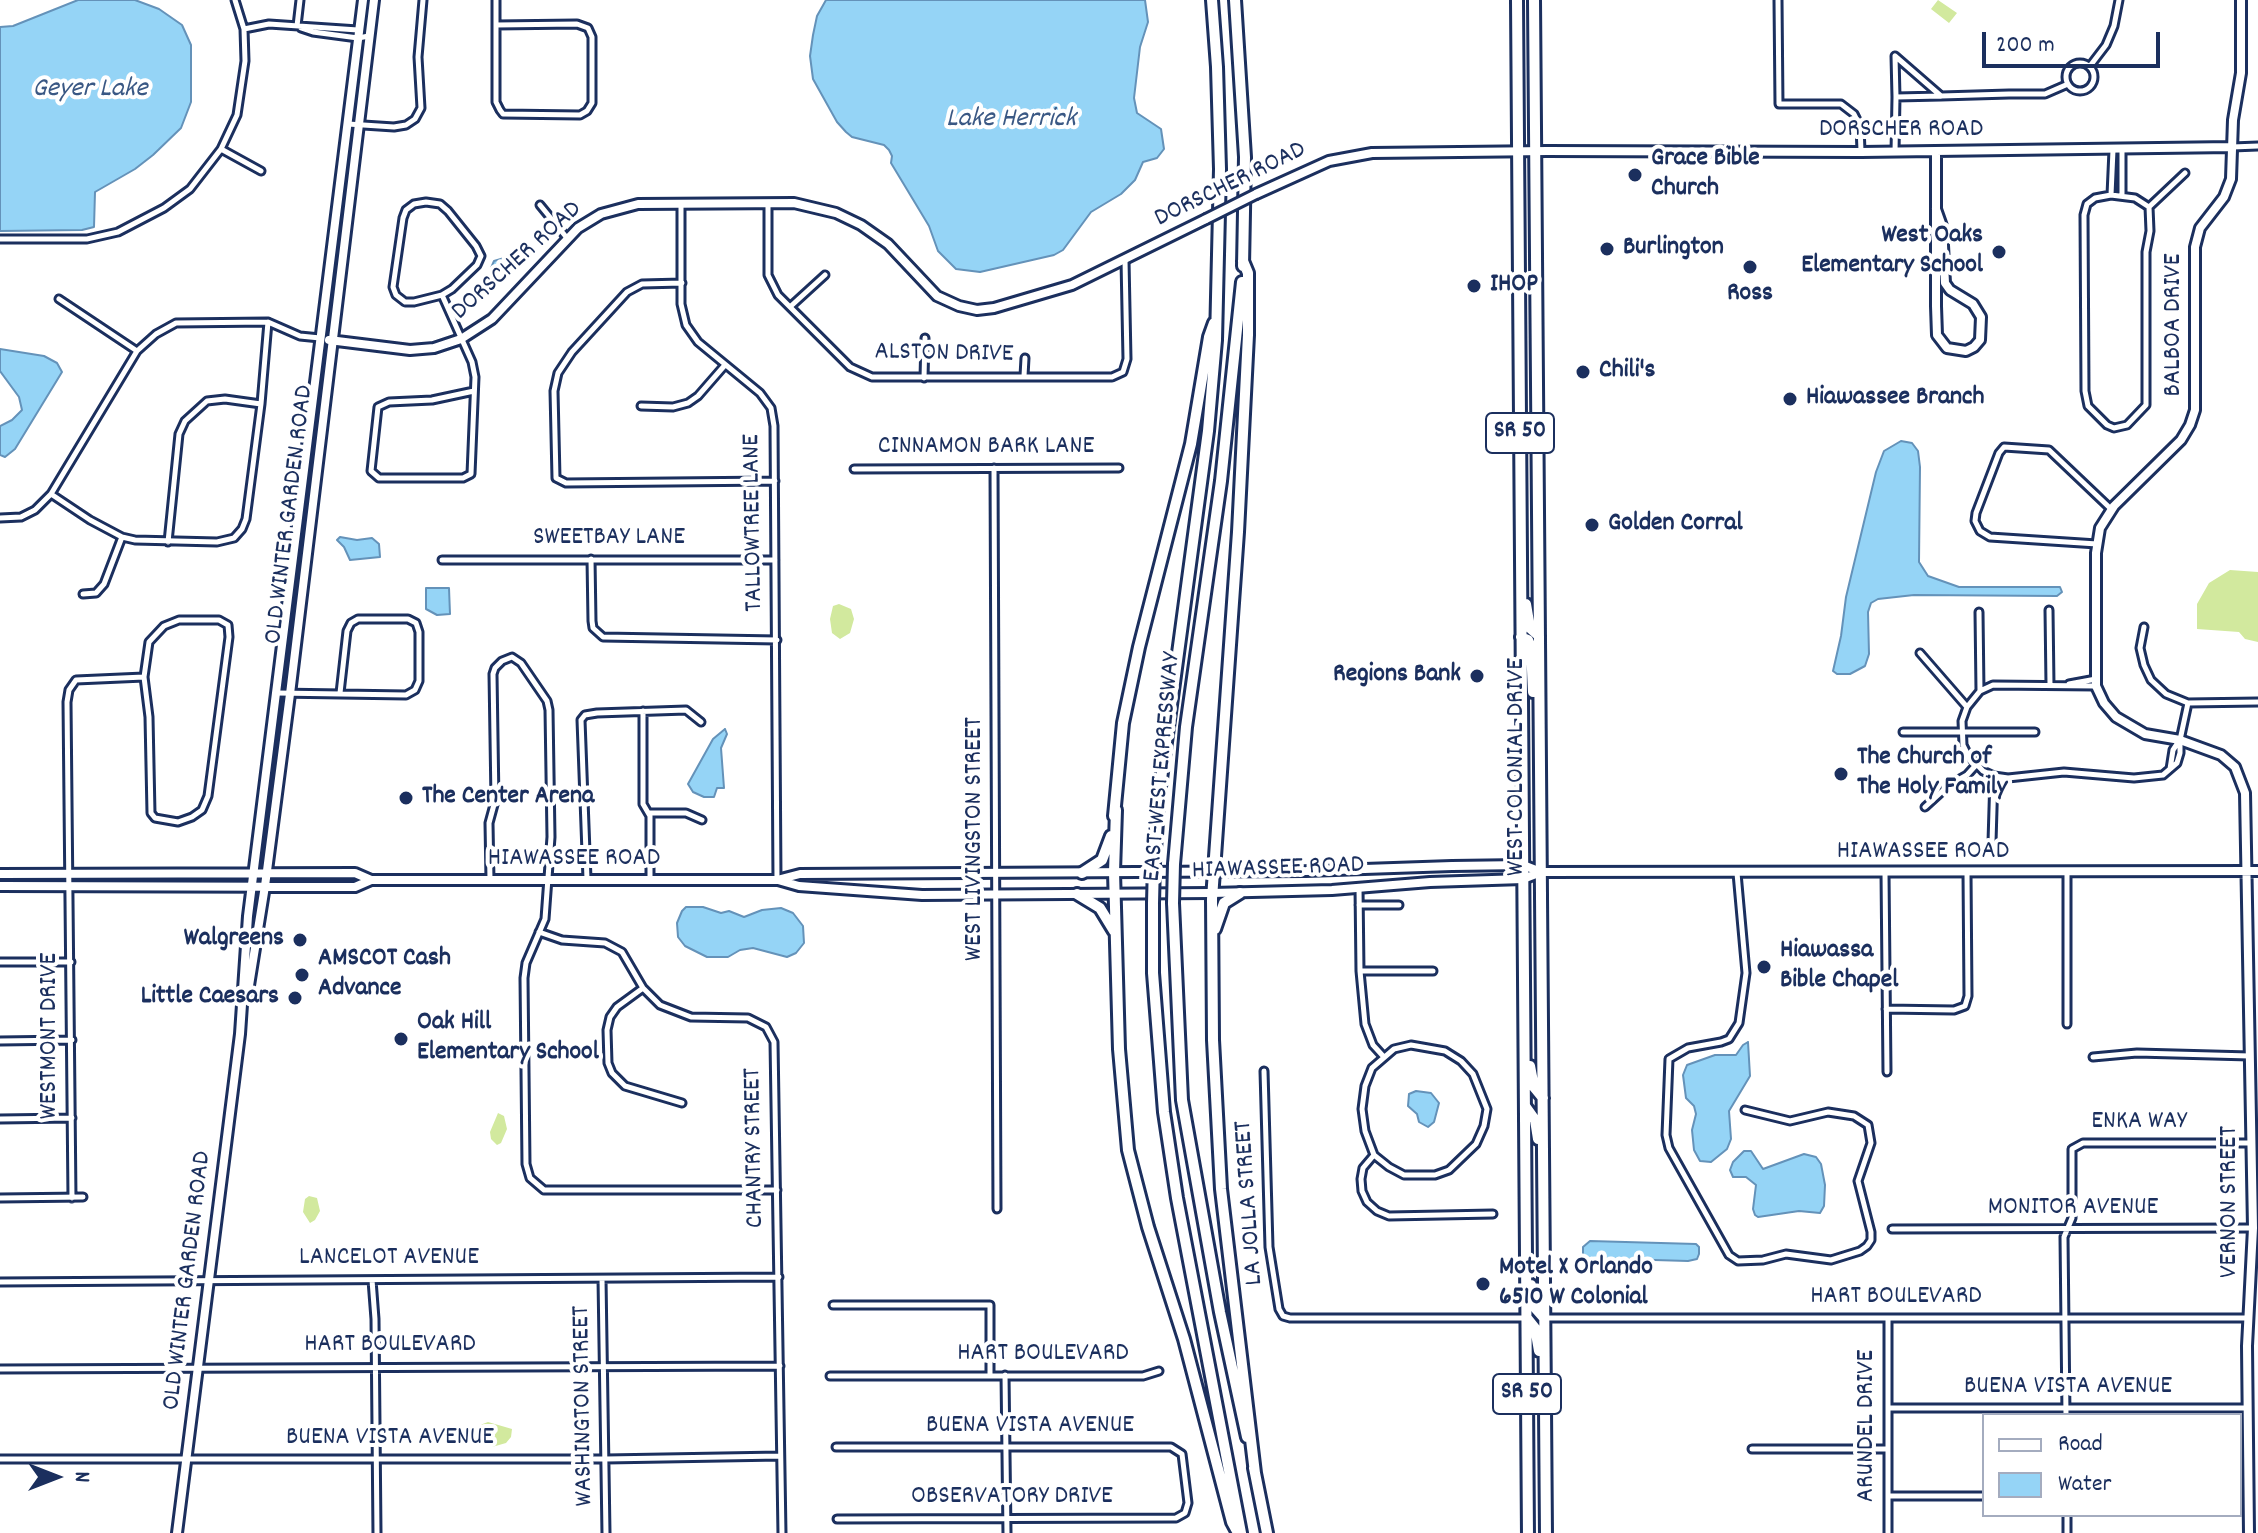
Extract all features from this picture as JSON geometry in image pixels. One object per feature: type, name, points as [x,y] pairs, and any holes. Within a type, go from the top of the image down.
[{"type":"highway","name":"EAST-WEST EXPRESSWAY","points":[[1212,0],[1220,169],[1216,318],[1208,431],[1159,794],[1154,863],[1153,973],[1164,1112],[1177,1198],[1239,1533]]},
{"type":"highway","name":"EAST-WEST EXPRESSWAY","points":[[1235,0],[1245,157],[1243,261],[1234,372],[1186,727],[1173,903],[1182,1100],[1217,1297],[1267,1533]]},
{"type":"highway","name":"WEST COLONIAL DRIVE","points":[[1517,0],[1528,1533]]},
{"type":"highway","name":"WEST COLONIAL DRIVE","points":[[1534,0],[1546,1533]]},
{"type":"highway","points":[[1243,261],[1248,273],[1243,444],[1212,893],[1212,939],[1215,1105],[1221,1189],[1255,1473]]},
{"type":"highway","points":[[1216,318],[1209,337],[1191,444],[1139,647],[1123,723],[1114,872],[1119,1049],[1128,1150],[1148,1227],[1184,1339],[1232,1522],[1239,1533]]},
{"type":"highway","points":[[1520,413],[1538,414]]},
{"type":"highway","points":[[1521,579],[1530,628],[1539,636]]},
{"type":"highway","points":[[1521,637],[1528,640],[1531,647],[1534,715],[1540,725]]},
{"type":"highway","points":[[1082,873],[1102,860],[1106,853],[1116,810]]},
{"type":"highway","points":[[1212,939],[1224,903],[1240,893]]},
{"type":"highway","points":[[1077,894],[1100,908],[1116,937]]},
{"type":"highway","points":[[1525,1041],[1534,1087],[1543,1098]]},
{"type":"highway","points":[[1525,1106],[1535,1120],[1543,1164]]},
{"type":"highway","points":[[1526,1255],[1534,1303],[1544,1318]]},
{"type":"highway","points":[[1526,1318],[1535,1328],[1545,1380]]},
{"type":"main road","name":"OLD WINTER GARDEN ROAD","points":[[177,1533],[240,1034],[252,885],[363,0]]},
{"type":"main road","name":"OLD WINTER GARDEN ROAD","points":[[240,1034],[267,873],[374,0]]},
{"type":"main road","name":"BALBOA DRIVE","points":[[2096,682],[2097,544],[2100,528],[2111,509],[2181,440],[2193,417],[2196,400],[2195,247],[2200,228],[2228,189],[2233,120],[2241,73],[2241,0]]},
{"type":"main road","name":"DORSCHER ROAD","points":[[320,338],[410,350],[434,348],[461,339],[492,319],[567,238],[587,222],[613,210],[638,204],[794,203],[823,209],[861,225],[898,253],[937,296],[967,309],[994,308],[1061,289],[1256,194],[1329,161],[1355,155],[1518,151],[1936,152],[2232,147]]},
{"type":"main road","points":[[1936,152],[1936,209],[1937,335],[1947,348],[1966,351],[1980,340],[1981,317],[1973,304],[1950,290],[1945,283],[1942,226],[1936,209]]},
{"type":"main road","points":[[2096,682],[2104,703],[2131,728],[2145,734],[2180,740],[2221,755],[2241,777],[2246,806],[2246,871]]},
{"type":"main road","name":"HIAWASSEE ROAD","points":[[0,874],[355,873],[371,880],[548,881],[777,880],[800,874],[1214,872],[1523,865],[1541,872],[2258,871]]},
{"type":"main road","name":"VERNON STREET","points":[[2246,871],[2253,1228],[2248,1318],[2249,1533]]},
{"type":"main road","name":"HIAWASSEE ROAD","points":[[777,880],[799,886],[859,891],[996,895],[1240,893],[1523,879],[1541,872]]},
{"type":"main road","name":"HIAWASSEE ROAD","points":[[0,886],[355,887],[371,880]]},
{"type":"street","points":[[0,239],[87,239],[118,232],[164,208],[190,189],[221,149],[237,115],[245,61],[244,29],[235,0]]},
{"type":"street","points":[[297,26],[300,0]]},
{"type":"street","points":[[347,124],[406,125],[415,119],[421,108],[418,57],[423,0]]},
{"type":"street","points":[[496,0],[496,25],[496,102],[503,114],[580,115],[587,111],[592,103],[592,37],[588,28],[577,24],[496,25]]},
{"type":"street","points":[[1778,0],[1779,104],[1841,104],[1854,114],[1860,126],[1861,152]]},
{"type":"street","points":[[2090,66],[2106,45],[2114,26],[2119,0]]},
{"type":"street","points":[[244,29],[269,24],[297,26],[313,32],[369,36]]},
{"type":"street","points":[[1895,152],[1895,56],[1941,96]]},
{"type":"street","points":[[2081,62],[2090,66],[2095,78],[2090,87],[2080,91],[2068,84],[2066,73],[2072,65],[2081,62]]},
{"type":"street","points":[[1896,97],[2045,94],[2068,84]]},
{"type":"street","name":"DORSCHER ROAD","points":[[2232,147],[2258,146]]},
{"type":"street","points":[[221,149],[261,171]]},
{"type":"street","points":[[2111,195],[2117,150]]},
{"type":"street","points":[[2117,150],[2122,196]]},
{"type":"street","points":[[2149,207],[2135,198],[2111,195],[2095,198],[2087,204],[2084,215],[2088,406],[2114,428],[2127,425],[2146,405],[2149,207],[2185,173]]},
{"type":"street","name":"ALSTON DRIVE","points":[[768,203],[768,275],[778,295],[850,367],[872,377],[1112,377],[1123,372],[1127,359],[1125,260]]},
{"type":"street","points":[[414,204],[440,204],[481,256],[464,279],[442,295],[405,302],[396,295],[393,287],[403,218],[406,210],[414,204]]},
{"type":"street","name":"TALLOWTREE LANE","points":[[681,204],[681,304],[686,325],[698,342],[760,393],[771,408],[774,426],[777,880]]},
{"type":"street","points":[[540,205],[567,238]]},
{"type":"street","points":[[791,306],[825,275]]},
{"type":"street","points":[[682,283],[642,284],[627,292],[572,352],[558,373],[554,391],[556,478],[566,483],[775,481]]},
{"type":"street","points":[[442,295],[472,362],[474,391],[471,474],[463,478],[379,478],[371,471],[378,407],[389,402],[432,400],[474,391]]},
{"type":"street","points":[[59,299],[137,351]]},
{"type":"street","points":[[0,518],[21,517],[35,510],[51,494],[137,351],[156,334],[176,323],[268,322],[300,336],[320,338]]},
{"type":"street","points":[[51,494],[122,537],[168,542],[217,542],[234,538],[242,529],[261,404],[268,322]]},
{"type":"street","points":[[924,378],[925,338]]},
{"type":"street","points":[[1024,376],[1025,358]]},
{"type":"street","points":[[641,406],[673,407],[688,403],[725,365]]},
{"type":"street","points":[[168,542],[179,434],[185,421],[207,401],[225,399],[261,404]]},
{"type":"street","points":[[2097,544],[1990,537],[1980,531],[1975,521],[1976,513],[1999,453],[2004,447],[2049,450],[2111,509]]},
{"type":"street","name":"WEST LIVINGSTON STREET","points":[[994,468],[997,1209]]},
{"type":"street","name":"CINNAMON BARK LANE","points":[[854,469],[1119,468]]},
{"type":"street","points":[[83,594],[96,593],[104,584],[122,537]]},
{"type":"street","points":[[591,559],[593,628],[603,637],[777,640]]},
{"type":"street","name":"SWEETBAY LANE","points":[[442,560],[775,560]]},
{"type":"street","points":[[2049,610],[2050,685]]},
{"type":"street","points":[[1979,612],[1980,691]]},
{"type":"street","points":[[277,693],[406,695],[415,690],[419,681],[419,632],[416,623],[408,619],[358,619],[351,623],[347,631],[340,693]]},
{"type":"street","points":[[179,620],[219,620],[228,625],[208,796],[202,810],[178,822],[155,818],[151,813],[149,717],[144,677],[149,642],[164,626],[179,620]]},
{"type":"street","points":[[2144,627],[2140,648],[2151,680],[2166,694],[2188,703],[2258,702]]},
{"type":"street","points":[[1920,653],[1967,707]]},
{"type":"street","points":[[490,880],[489,823],[495,801],[493,674],[502,661],[512,657],[530,676],[547,701],[549,710],[551,837],[545,919],[526,963],[524,978],[526,1164],[530,1178],[544,1190],[777,1190]]},
{"type":"street","name":"WESTMONT DRIVE","points":[[72,1198],[67,702],[69,690],[76,680],[87,677],[144,677]]},
{"type":"street","points":[[2096,682],[1993,685],[1980,691],[1967,707],[1961,732],[1963,745],[1976,765],[1994,776],[2008,778],[2064,772],[2151,777],[2170,771],[2173,750],[2180,740],[2188,703]]},
{"type":"street","points":[[587,880],[581,720],[585,715],[597,713],[686,710],[701,722]]},
{"type":"street","points":[[643,711],[643,804],[649,813],[650,880]]},
{"type":"street","points":[[1903,732],[2035,732]]},
{"type":"street","points":[[1925,807],[1976,765]]},
{"type":"street","points":[[1992,842],[1994,776]]},
{"type":"street","points":[[649,813],[686,813],[702,820]]},
{"type":"street","points":[[2067,872],[2067,1024]]},
{"type":"street","points":[[1737,873],[1746,973],[1739,1023],[1729,1039],[1688,1048],[1669,1059],[1666,1135],[1669,1148],[1729,1255],[1738,1261],[1763,1260],[1786,1254],[1831,1260],[1867,1246],[1871,1232],[1858,1181],[1871,1143],[1868,1125],[1861,1118],[1828,1112],[1790,1121],[1745,1110]]},
{"type":"street","points":[[1885,873],[1887,1072]]},
{"type":"street","points":[[1886,1009],[1954,1010],[1965,1006],[1968,996],[1967,873]]},
{"type":"street","points":[[1359,888],[1360,971],[1367,1035],[1383,1056]]},
{"type":"street","points":[[1359,905],[1399,905]]},
{"type":"street","name":"CHANTRY STREET","points":[[539,932],[562,940],[605,943],[622,952],[643,988],[660,1005],[691,1017],[748,1018],[766,1027],[774,1042],[782,1533]]},
{"type":"street","points":[[0,962],[71,962]]},
{"type":"street","points":[[1360,971],[1433,971]]},
{"type":"street","points":[[643,988],[617,1007],[610,1017],[607,1030],[608,1063],[612,1073],[625,1086],[682,1103]]},
{"type":"street","points":[[0,1041],[72,1040]]},
{"type":"street","points":[[1411,1045],[1429,1046],[1461,1061],[1473,1074],[1487,1109],[1484,1126],[1476,1144],[1449,1170],[1435,1175],[1404,1175],[1374,1155],[1365,1131],[1362,1109],[1365,1086],[1372,1068],[1383,1056],[1394,1049],[1411,1045]]},
{"type":"street","points":[[2093,1057],[2137,1053],[2250,1056]]},
{"type":"street","name":"LA JOLLA STREET","points":[[1264,1071],[1269,1247],[1279,1309],[1283,1316],[1526,1318]]},
{"type":"street","points":[[0,1119],[72,1118]]},
{"type":"street","name":"ENKA WAY","points":[[2068,1228],[2072,1218],[2071,1154],[2074,1145],[2252,1143]]},
{"type":"street","points":[[1374,1155],[1363,1168],[1361,1179],[1367,1202],[1377,1211],[1389,1216],[1493,1214]]},
{"type":"street","points":[[0,1198],[83,1197]]},
{"type":"street","points":[[2066,1413],[2064,1237],[2068,1228]]},
{"type":"street","name":"MONITOR AVENUE","points":[[1892,1229],[2253,1228]]},
{"type":"street","name":"LANCELOT AVENUE","points":[[0,1282],[779,1277]]},
{"type":"street","name":"WASHINGTON STREET","points":[[602,1279],[606,1533]]},
{"type":"street","points":[[372,1280],[378,1459],[377,1533]]},
{"type":"street","points":[[833,1305],[990,1305],[990,1375]]},
{"type":"street","name":"HART BOULEVARD","points":[[1544,1318],[2248,1318]]},
{"type":"street","name":"ARUNDEL DRIVE","points":[[1888,1318],[1888,1533]]},
{"type":"street","name":"HART BOULEVARD","points":[[0,1369],[780,1366]]},
{"type":"street","name":"HART BOULEVARD","points":[[830,1376],[1143,1376],[1159,1371]]},
{"type":"street","points":[[1005,1375],[1007,1533]]},
{"type":"street","name":"BUENA VISTA AVENUE","points":[[1888,1408],[2248,1408]]},
{"type":"street","name":"BUENA VISTA AVENUE","points":[[836,1447],[1177,1448],[1184,1459],[1188,1503],[1185,1513]]},
{"type":"street","points":[[1752,1449],[1888,1449]]},
{"type":"street","name":"BUENA VISTA AVENUE","points":[[0,1459],[780,1456]]},
{"type":"street","points":[[1888,1496],[1982,1496]]},
{"type":"street","name":"OBSERVATORY DRIVE","points":[[837,1519],[1176,1518],[1185,1513]]},
{"type":"green space","points":[[1938,0],[1957,13],[1949,23],[1931,9]]},
{"type":"green space","points":[[2230,570],[2258,572],[2258,642],[2245,639],[2239,632],[2197,629],[2197,604],[2209,583]]},
{"type":"green space","points":[[839,604],[851,609],[854,619],[850,633],[840,639],[832,633],[830,619],[833,606]]},
{"type":"green space","points":[[498,1113],[504,1116],[507,1129],[497,1145],[491,1139],[490,1132]]},
{"type":"green space","points":[[309,1196],[317,1198],[320,1211],[310,1223],[303,1212],[305,1199]]},
{"type":"green space","points":[[488,1422],[512,1429],[506,1443],[492,1447],[484,1443],[479,1430],[480,1425]]},
{"type":"water","name":"Geyer Lake","points":[[78,0],[135,0],[159,9],[182,25],[191,45],[191,102],[181,128],[153,155],[95,192],[94,227],[82,230],[0,231],[0,27],[13,26]]},
{"type":"water","name":"Lake Herrick","points":[[826,0],[1145,0],[1148,22],[1140,47],[1134,98],[1137,113],[1161,129],[1164,149],[1157,158],[1143,162],[1135,180],[1121,194],[1091,212],[1063,250],[1054,255],[980,272],[956,269],[938,251],[929,226],[891,163],[889,150],[884,145],[852,137],[846,132],[813,79],[810,56],[813,35],[817,16]]},
{"type":"water","points":[[511,256],[521,260],[511,272],[491,268],[494,261]]},
{"type":"water","points":[[0,349],[44,356],[57,363],[62,372],[15,449],[5,457],[0,455],[0,426],[22,410],[19,397],[0,371]]},
{"type":"water","points":[[1901,441],[1912,443],[1918,451],[1919,562],[1928,576],[1959,587],[2060,587],[2062,592],[2057,596],[1914,595],[1878,599],[1871,603],[1868,612],[1869,654],[1865,666],[1850,674],[1837,674],[1833,671],[1846,597],[1876,472],[1884,451]]},
{"type":"water","points":[[340,537],[357,540],[372,538],[379,544],[380,557],[350,560],[337,540]]},
{"type":"water","points":[[426,588],[449,588],[450,614],[437,615],[426,609]]},
{"type":"water","points":[[725,729],[727,734],[721,748],[724,788],[717,788],[714,797],[704,797],[693,792],[688,784],[713,739]]},
{"type":"water","points":[[686,907],[703,907],[721,913],[729,911],[744,917],[762,910],[781,908],[793,913],[803,926],[804,943],[796,953],[787,957],[753,948],[740,950],[728,957],[707,957],[685,946],[678,937],[677,923]]},
{"type":"water","points":[[1748,1042],[1750,1076],[1729,1111],[1731,1139],[1727,1149],[1711,1162],[1700,1161],[1694,1150],[1692,1130],[1696,1114],[1694,1106],[1686,1098],[1683,1075],[1687,1065],[1715,1055],[1736,1055]]},
{"type":"water","points":[[1416,1091],[1431,1093],[1439,1103],[1434,1122],[1428,1127],[1419,1122],[1417,1114],[1408,1106],[1409,1094]]},
{"type":"water","points":[[1744,1151],[1751,1151],[1763,1169],[1804,1154],[1816,1157],[1821,1164],[1825,1185],[1824,1206],[1820,1213],[1799,1211],[1755,1215],[1756,1185],[1746,1177],[1733,1177],[1730,1170]]},
{"type":"water","points":[[1590,1241],[1696,1244],[1699,1254],[1697,1259],[1688,1261],[1587,1258],[1583,1255],[1583,1247]]},
{"type":"place","name":"Grace Bible Church","points":[[1635,175]]},
{"type":"place","name":"Burlington","points":[[1607,249]]},
{"type":"place","name":"West Oaks Elementary School","points":[[1999,252]]},
{"type":"place","name":"Ross","points":[[1750,267]]},
{"type":"place","name":"IHOP","points":[[1474,286]]},
{"type":"place","name":"Chili's","points":[[1583,372]]},
{"type":"place","name":"Hiawassee Branch","points":[[1790,399]]},
{"type":"place","name":"Golden Corral","points":[[1592,525]]},
{"type":"place","name":"Regions Bank","points":[[1477,676]]},
{"type":"place","name":"The Church of The Holy Family","points":[[1841,774]]},
{"type":"place","name":"The Center Arena","points":[[406,798]]},
{"type":"place","name":"Walgreens","points":[[300,940]]},
{"type":"place","name":"Hiawassa Bible Chapel","points":[[1764,967]]},
{"type":"place","name":"AMSCOT Cash Advance","points":[[302,975]]},
{"type":"place","name":"Little Caesars","points":[[295,998]]},
{"type":"place","name":"Oak Hill Elementary School","points":[[401,1039]]},
{"type":"place","name":"Motel X Orlando 6510 W Colonial","points":[[1483,1284]]}]
